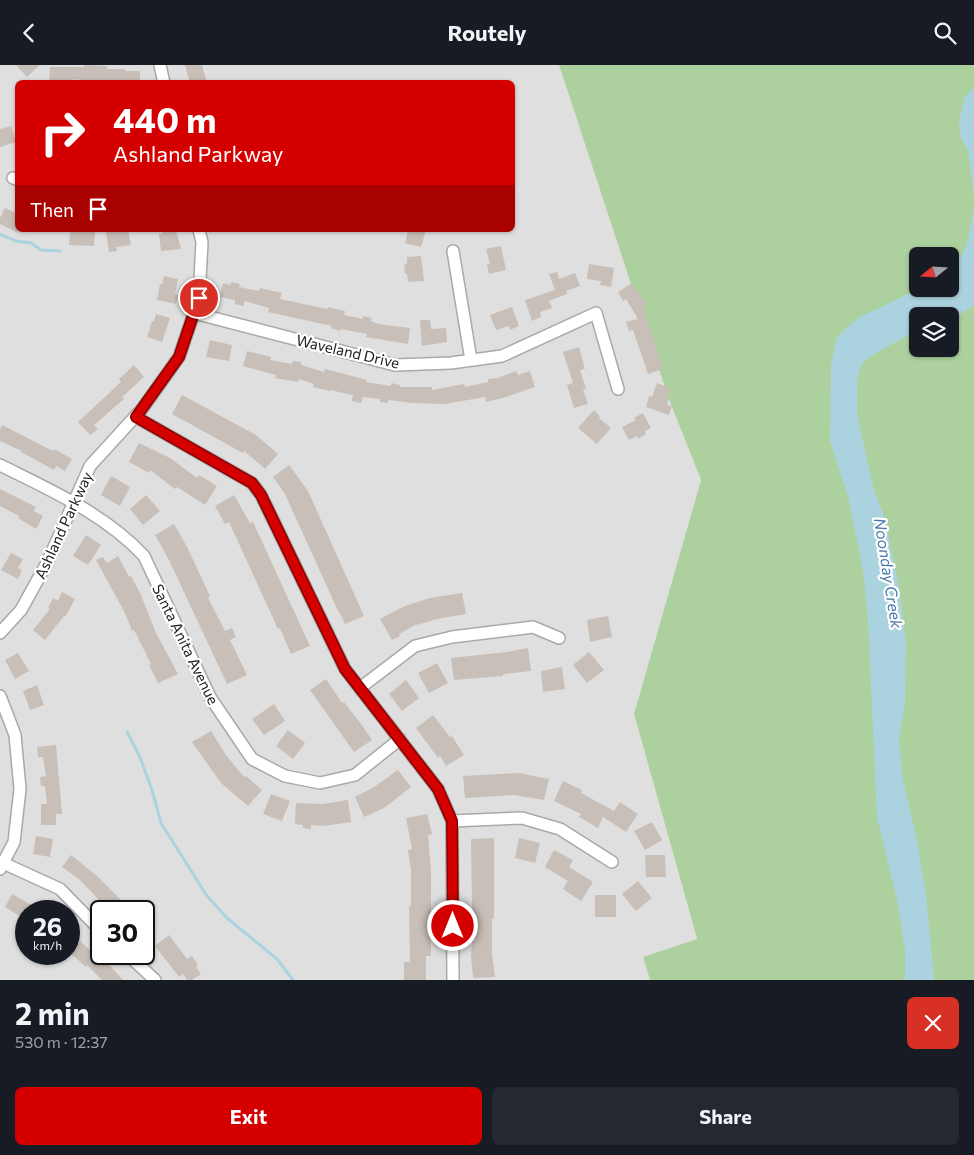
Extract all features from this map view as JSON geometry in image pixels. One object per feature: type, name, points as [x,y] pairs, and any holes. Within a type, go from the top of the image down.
[{"type":"street","points":[[160,65],[163,80]]},
{"type":"street","name":"Ashland Parkway","points":[[0,633],[20,610],[47,563],[90,466],[136,417],[179,357],[199,298],[202,242],[200,232]]},
{"type":"street","points":[[453,251],[471,360]]},
{"type":"street","name":"Waveland Drive","points":[[194,313],[395,365],[451,363],[502,356],[596,313],[618,389]]},
{"type":"street","points":[[136,417],[252,483],[261,495],[345,669],[438,789],[452,821],[453,980]]},
{"type":"street","name":"Santa Anita Avenue","points":[[0,465],[74,503],[130,541],[144,556],[210,697],[252,759],[285,776],[320,783],[354,775],[400,739]]},
{"type":"street","points":[[360,688],[415,646],[452,637],[533,627],[559,638]]},
{"type":"street","points":[[0,696],[15,735],[20,789],[14,842],[2,866],[60,889],[90,920]]},
{"type":"street","points":[[452,821],[522,818],[560,829],[612,863]]},
{"type":"street","points":[[139,965],[155,980]]},
{"type":"shaded area","points":[[0,65],[559,65],[668,397],[701,480],[634,714],[697,940],[643,957],[650,980],[0,980]]},
{"type":"green space","points":[[559,65],[974,65],[974,980],[650,980],[643,957],[697,939],[634,714],[701,480],[668,397]]},
{"type":"water","points":[[974,88],[974,196],[968,150],[961,138],[959,122],[965,96]]},
{"type":"water","name":"Noonday Creek","points":[[974,209],[974,305],[959,314],[959,307],[909,307],[909,334],[869,357],[861,366],[857,381],[857,415],[873,486],[885,520],[899,588],[906,643],[905,701],[899,741],[903,780],[917,840],[926,893],[934,980],[905,980],[905,950],[897,900],[877,817],[868,619],[863,570],[848,497],[830,441],[831,364],[837,337],[858,318],[909,293],[909,297],[959,297],[959,259],[965,249]]},
{"type":"building","points":[[16,65],[40,65],[27,77]]},
{"type":"building","points":[[84,65],[107,66],[107,69],[140,71],[140,80],[49,80],[50,67],[84,67]]},
{"type":"building","points":[[185,65],[202,65],[206,80],[189,80]]},
{"type":"building","points":[[11,126],[15,142],[0,147],[0,129]]},
{"type":"building","points":[[5,208],[15,213],[15,232],[0,224],[0,218]]},
{"type":"building","points":[[70,232],[95,232],[94,246],[69,245]]},
{"type":"building","points":[[106,232],[128,232],[131,245],[116,247],[117,251],[109,252]]},
{"type":"building","points":[[162,232],[177,232],[181,249],[161,251],[159,234],[162,234]]},
{"type":"building","points":[[408,232],[425,232],[421,247],[405,243]]},
{"type":"building","points":[[501,246],[506,270],[489,274],[487,264],[490,264],[486,249]]},
{"type":"building","points":[[421,256],[424,281],[408,282],[404,265],[407,264],[407,257]]},
{"type":"building","points":[[589,264],[614,268],[611,287],[600,285],[601,281],[587,279]]},
{"type":"building","points":[[557,272],[559,279],[575,273],[580,286],[566,291],[567,294],[549,301],[552,308],[540,312],[541,317],[532,321],[525,300],[555,290],[549,274]]},
{"type":"building","points":[[164,276],[178,279],[175,294],[178,295],[176,304],[157,300],[160,284],[162,284]]},
{"type":"building","points":[[231,282],[240,284],[239,287],[259,291],[260,288],[282,293],[280,299],[345,311],[344,315],[363,319],[363,316],[372,318],[371,321],[378,324],[410,328],[408,344],[366,337],[367,334],[341,329],[340,331],[331,328],[332,326],[268,312],[269,308],[244,301],[244,306],[235,304],[235,300],[220,297],[223,283],[231,285]]},
{"type":"building","points":[[632,283],[646,304],[643,306],[663,369],[648,374],[633,330],[629,331],[626,322],[638,319],[626,299],[623,301],[618,292]]},
{"type":"building","points":[[512,307],[519,326],[510,330],[509,326],[496,330],[490,315]]},
{"type":"building","points":[[156,314],[170,318],[162,342],[147,337]]},
{"type":"building","points":[[420,320],[430,320],[431,329],[446,328],[447,342],[422,346]]},
{"type":"building","points":[[210,340],[232,345],[229,361],[206,357]]},
{"type":"building","points":[[579,347],[585,369],[580,370],[586,389],[583,389],[588,404],[574,408],[567,385],[573,383],[563,352]]},
{"type":"building","points":[[247,351],[271,357],[270,360],[292,364],[293,361],[301,362],[301,365],[324,372],[325,369],[367,380],[366,382],[391,386],[391,383],[400,385],[400,387],[432,387],[432,390],[464,384],[465,387],[488,382],[488,379],[498,378],[516,371],[518,375],[530,371],[535,387],[486,402],[485,397],[445,404],[388,400],[388,403],[380,402],[380,399],[363,397],[361,403],[352,401],[353,395],[313,387],[314,384],[299,379],[298,382],[275,378],[276,375],[243,366]]},
{"type":"building","points":[[134,365],[144,377],[122,397],[124,399],[94,425],[98,429],[90,435],[78,422],[121,382],[119,379]]},
{"type":"building","points":[[657,383],[670,388],[667,396],[670,396],[667,405],[672,406],[669,415],[646,407],[649,396],[652,397]]},
{"type":"building","points":[[182,395],[256,435],[278,454],[265,469],[244,451],[243,453],[172,414]]},
{"type":"building","points":[[594,410],[600,416],[599,418],[611,428],[597,444],[578,428]]},
{"type":"building","points":[[643,413],[651,428],[645,431],[646,434],[638,439],[637,436],[629,440],[622,427],[636,420],[634,418]]},
{"type":"building","points":[[2,425],[72,459],[65,471],[56,466],[54,470],[22,451],[0,441]]},
{"type":"building","points":[[139,443],[170,458],[197,478],[199,475],[217,486],[205,505],[177,487],[175,489],[150,470],[149,473],[129,462]]},
{"type":"building","points":[[289,465],[308,491],[364,616],[345,624],[339,613],[285,494],[273,477]]},
{"type":"building","points":[[111,476],[130,487],[120,506],[101,495]]},
{"type":"building","points":[[0,489],[36,507],[34,511],[43,516],[36,529],[18,518],[19,516],[0,506]]},
{"type":"building","points":[[146,495],[160,511],[143,525],[130,509]]},
{"type":"building","points":[[234,495],[250,523],[253,522],[310,646],[291,654],[229,522],[225,524],[215,506]]},
{"type":"building","points":[[174,524],[187,547],[210,596],[208,598],[225,631],[232,628],[236,637],[230,640],[247,675],[227,684],[169,560],[155,535]]},
{"type":"building","points":[[86,535],[101,545],[88,565],[73,556]]},
{"type":"building","points":[[11,553],[23,559],[18,568],[22,570],[18,579],[1,570]]},
{"type":"building","points":[[118,556],[141,595],[155,631],[178,674],[158,683],[134,630],[132,631],[125,613],[96,560],[103,557],[107,563]]},
{"type":"building","points":[[62,592],[75,599],[65,617],[45,640],[33,630],[50,609],[48,608],[53,598],[58,601]]},
{"type":"building","points":[[462,593],[466,614],[417,624],[392,640],[380,619],[405,606],[430,598]]},
{"type":"building","points":[[608,616],[612,637],[590,642],[587,620]]},
{"type":"building","points":[[528,648],[531,671],[503,674],[503,676],[454,680],[451,658]]},
{"type":"building","points":[[589,652],[604,670],[587,683],[573,665]]},
{"type":"building","points":[[18,653],[29,671],[15,679],[5,660]]},
{"type":"building","points":[[437,663],[448,683],[429,693],[418,673]]},
{"type":"building","points":[[562,667],[565,689],[543,692],[541,671]]},
{"type":"building","points":[[326,679],[342,703],[344,702],[372,740],[354,752],[310,690]]},
{"type":"building","points":[[406,680],[419,698],[402,711],[389,694]]},
{"type":"building","points":[[37,685],[44,705],[30,710],[23,691]]},
{"type":"building","points":[[274,704],[285,721],[264,735],[252,719]]},
{"type":"building","points":[[433,715],[450,737],[452,736],[464,755],[446,766],[416,728]]},
{"type":"building","points":[[288,730],[305,743],[293,759],[276,746]]},
{"type":"building","points":[[211,731],[226,755],[244,777],[246,776],[262,790],[248,806],[221,783],[192,742]]},
{"type":"building","points":[[56,745],[62,814],[56,814],[56,825],[41,825],[41,804],[47,804],[45,786],[41,786],[40,777],[46,776],[43,757],[38,757],[37,747]]},
{"type":"building","points":[[398,770],[411,787],[384,808],[364,817],[355,797],[374,787]]},
{"type":"building","points":[[519,773],[549,779],[544,800],[514,795],[465,798],[463,776]]},
{"type":"building","points":[[563,781],[582,790],[581,793],[614,811],[620,802],[638,814],[626,832],[603,817],[598,828],[579,817],[581,814],[554,801]]},
{"type":"building","points":[[271,794],[290,801],[282,821],[263,814]]},
{"type":"building","points":[[348,800],[351,822],[323,826],[311,825],[311,829],[295,824],[296,803],[323,804]]},
{"type":"building","points":[[427,814],[432,834],[428,835],[431,871],[431,956],[426,956],[426,980],[404,980],[404,962],[410,962],[409,906],[411,906],[411,871],[408,850],[412,849],[406,818]]},
{"type":"building","points":[[652,822],[662,840],[645,850],[634,831]]},
{"type":"building","points":[[36,836],[53,839],[50,857],[33,854]]},
{"type":"building","points":[[494,838],[492,955],[495,977],[473,978],[471,956],[472,940],[474,940],[474,920],[472,907],[471,839]]},
{"type":"building","points":[[519,838],[540,843],[535,863],[515,858]]},
{"type":"building","points":[[554,850],[573,860],[569,867],[593,882],[581,901],[563,889],[568,881],[545,867]]},
{"type":"building","points":[[71,855],[97,876],[121,900],[99,900],[79,879],[62,867]]},
{"type":"building","points":[[645,855],[665,855],[666,877],[646,877]]},
{"type":"building","points":[[638,881],[652,898],[636,911],[622,894]]},
{"type":"building","points":[[12,894],[23,900],[15,900],[15,913],[5,907]]},
{"type":"building","points":[[595,895],[616,895],[616,917],[595,917]]},
{"type":"building","points":[[169,935],[187,959],[192,956],[201,974],[192,980],[187,980],[183,974],[179,977],[155,946]]},
{"type":"building","points":[[80,941],[90,950],[90,965],[109,965],[123,980],[102,980],[87,965],[86,967],[80,962]]},
{"type":"waterway","points":[[0,234],[16,241],[31,243],[41,250],[60,251]]},
{"type":"waterway","points":[[127,732],[139,755],[152,790],[161,823],[207,896],[227,918],[277,959],[293,980]]},
{"type":"route","points":[[199,298],[179,357],[136,417],[252,483],[261,495],[345,669],[438,789],[452,821],[453,926]]}]
